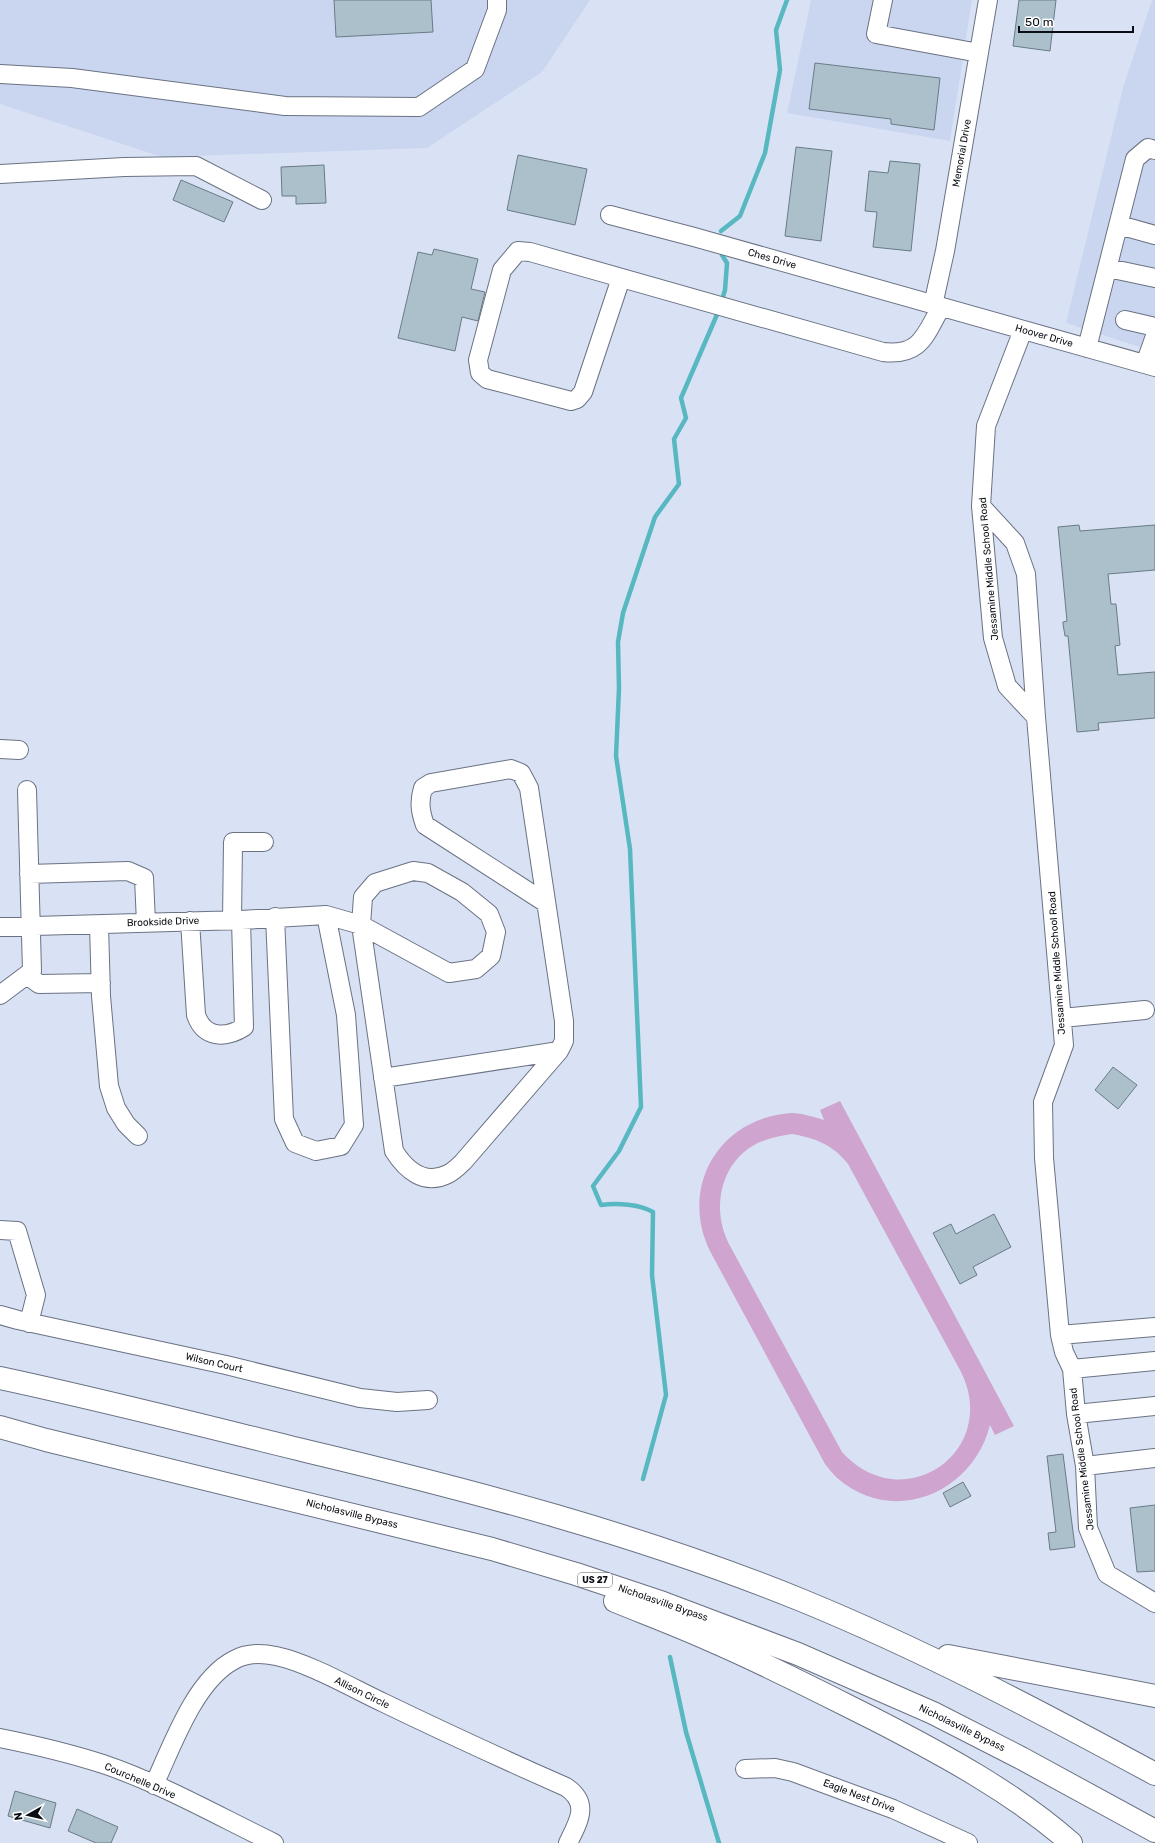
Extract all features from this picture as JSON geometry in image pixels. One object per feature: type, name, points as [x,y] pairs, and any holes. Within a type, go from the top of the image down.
[{"type":"highway","points":[[0,1378],[358,1463],[572,1520],[666,1550],[740,1577],[843,1618],[911,1648],[1018,1701],[1155,1774]]},
{"type":"highway","name":"Nicholasville Bypass","points":[[0,1427],[46,1440],[533,1561],[620,1588],[715,1621],[837,1670],[933,1713],[983,1738],[1155,1831]]},
{"type":"highway","points":[[468,1544],[548,1573],[710,1639],[799,1681],[925,1746],[999,1790],[1071,1843]]},
{"type":"highway","points":[[911,1648],[995,1666],[1155,1696]]},
{"type":"street","points":[[0,74],[72,78],[285,106],[420,107],[475,69],[497,10],[497,0]]},
{"type":"street","points":[[883,0],[876,34],[979,53]]},
{"type":"street","name":"Memorial Drive","points":[[621,278],[583,392],[577,399],[571,401],[487,379],[480,373],[478,360],[502,270],[518,251],[530,252],[883,352],[892,353],[908,350],[921,343],[937,306],[988,0]]},
{"type":"street","points":[[1087,348],[1135,159],[1148,148],[1155,150]]},
{"type":"street","points":[[0,174],[124,167],[196,166],[262,200]]},
{"type":"street","name":"Ches Drive","points":[[610,215],[694,237],[937,306]]},
{"type":"street","points":[[1119,225],[1155,235]]},
{"type":"street","points":[[1108,268],[1155,278]]},
{"type":"street","name":"Hoover Drive","points":[[937,306],[1150,366]]},
{"type":"street","points":[[1125,320],[1151,326],[1155,332]]},
{"type":"street","name":"Jessamine Middle School Road","points":[[1023,330],[986,426],[981,506],[993,638],[1007,686],[1036,717],[1064,1045],[1043,1102],[1044,1158],[1060,1335],[1064,1352],[1072,1369],[1076,1414],[1085,1466],[1088,1528],[1107,1574],[1155,1602]]},
{"type":"street","points":[[1150,366],[1155,336]]},
{"type":"street","points":[[981,506],[1015,543],[1026,574],[1036,717]]},
{"type":"street","points":[[0,749],[19,750]]},
{"type":"street","points":[[361,925],[394,1151],[404,1166],[417,1174],[432,1178],[449,1174],[463,1162],[559,1051],[564,1040],[564,1021],[529,788],[522,773],[511,769],[431,783],[423,788],[420,801],[421,812],[425,825],[546,902]]},
{"type":"street","points":[[0,995],[32,971],[27,790]]},
{"type":"street","points":[[190,921],[196,1015],[200,1025],[207,1032],[221,1034],[236,1032],[244,1027],[232,842],[264,842]]},
{"type":"street","name":"Brookside Drive","points":[[0,927],[237,920],[326,915],[361,925],[449,973],[476,969],[491,956],[496,932],[488,914],[462,892],[428,873],[413,870],[376,884],[363,898],[361,925]]},
{"type":"street","points":[[29,874],[128,871],[144,878],[146,923]]},
{"type":"street","points":[[274,917],[284,1119],[295,1143],[316,1151],[341,1146],[354,1125],[346,1015],[326,915]]},
{"type":"street","points":[[99,924],[101,983],[109,1086],[116,1108],[126,1124],[138,1136]]},
{"type":"street","points":[[27,975],[39,984],[101,983]]},
{"type":"street","points":[[1062,1018],[1145,1010]]},
{"type":"street","points":[[383,1078],[559,1051]]},
{"type":"street","points":[[0,1230],[17,1231],[30,1271],[36,1295],[30,1323]]},
{"type":"street","name":"Wilson Court","points":[[0,1315],[360,1398],[396,1402],[428,1400]]},
{"type":"street","points":[[1060,1335],[1155,1327]]},
{"type":"street","points":[[1072,1369],[1155,1361]]},
{"type":"street","points":[[1076,1414],[1155,1406]]},
{"type":"street","points":[[1085,1466],[1155,1458]]},
{"type":"street","name":"Allison Circle","points":[[154,1785],[181,1727],[203,1686],[213,1675],[236,1659],[248,1655],[262,1654],[277,1656],[305,1666],[462,1741],[566,1787],[579,1798],[581,1806],[580,1813],[568,1843]]},
{"type":"street","name":"Courchelle Drive","points":[[0,1738],[49,1748],[104,1764],[154,1785],[274,1843]]},
{"type":"street","name":"Eagle Nest Drive","points":[[744,1768],[776,1768],[793,1772],[893,1809],[968,1843]]},
{"type":"shaded area","points":[[0,0],[590,0],[542,72],[427,148],[162,157],[0,104]]},
{"type":"shaded area","points":[[811,0],[972,0],[950,141],[787,113]]},
{"type":"shaded area","points":[[1152,0],[1155,0],[1155,352],[1066,323],[1123,88]]},
{"type":"shaded area","points":[[840,1101],[1014,1426],[995,1435],[990,1425],[981,1449],[967,1469],[949,1485],[928,1495],[906,1501],[882,1500],[859,1493],[837,1478],[825,1464],[711,1253],[702,1229],[699,1205],[703,1182],[711,1160],[725,1142],[743,1128],[766,1118],[792,1113],[804,1114],[824,1120],[820,1110]],"holes":[[[792,1134],[823,1143],[842,1157],[848,1164],[960,1370],[970,1399],[968,1426],[957,1449],[940,1466],[918,1477],[892,1479],[867,1471],[842,1452],[729,1244],[724,1230],[720,1202],[722,1188],[727,1175],[734,1163],[744,1152],[756,1144]]]},
{"type":"building","points":[[334,0],[431,0],[433,32],[336,37]]},
{"type":"building","points":[[1019,0],[1056,0],[1050,51],[1013,46]]},
{"type":"building","points":[[815,63],[940,78],[934,130],[891,124],[891,119],[809,109]]},
{"type":"building","points":[[796,147],[832,151],[821,241],[785,236]]},
{"type":"building","points":[[518,155],[587,169],[575,225],[507,210]]},
{"type":"building","points":[[890,161],[920,164],[911,251],[873,247],[877,212],[865,211],[869,171],[888,173]]},
{"type":"building","points":[[324,165],[326,203],[296,204],[296,196],[282,196],[281,167]]},
{"type":"building","points":[[181,180],[233,202],[224,222],[173,200]]},
{"type":"building","points":[[434,249],[478,259],[471,289],[485,292],[478,321],[462,317],[455,351],[398,338],[418,252],[432,255]]},
{"type":"building","points":[[1079,525],[1080,531],[1155,525],[1155,570],[1108,574],[1111,604],[1116,604],[1120,645],[1115,646],[1118,675],[1155,672],[1155,718],[1098,723],[1099,730],[1077,732],[1068,636],[1065,636],[1063,624],[1063,622],[1067,621],[1058,527]]},
{"type":"building","points":[[1113,1067],[1137,1085],[1118,1109],[1095,1090]]},
{"type":"building","points":[[994,1214],[1011,1247],[973,1267],[977,1275],[960,1284],[933,1233],[951,1224],[956,1234]]},
{"type":"building","points":[[1063,1454],[1075,1547],[1050,1550],[1048,1533],[1056,1532],[1047,1456]]},
{"type":"building","points":[[963,1482],[971,1496],[950,1507],[943,1493]]},
{"type":"building","points":[[1155,1505],[1155,1571],[1137,1572],[1130,1508]]},
{"type":"building","points":[[15,1791],[56,1803],[50,1828],[8,1816]]},
{"type":"building","points":[[77,1809],[118,1827],[111,1843],[96,1843],[68,1831]]},
{"type":"waterway","points":[[721,231],[740,216],[765,153],[780,70],[776,30],[787,0]]},
{"type":"waterway","points":[[721,303],[725,290],[727,263],[722,255]]},
{"type":"waterway","points":[[643,1479],[666,1395],[652,1275],[653,1212],[641,1207],[628,1205],[601,1205],[593,1186],[619,1151],[641,1107],[630,849],[616,756],[619,688],[618,642],[623,613],[655,517],[679,484],[674,439],[686,418],[681,398],[719,310]]},
{"type":"waterway","points":[[670,1657],[686,1732],[719,1843]]}]
